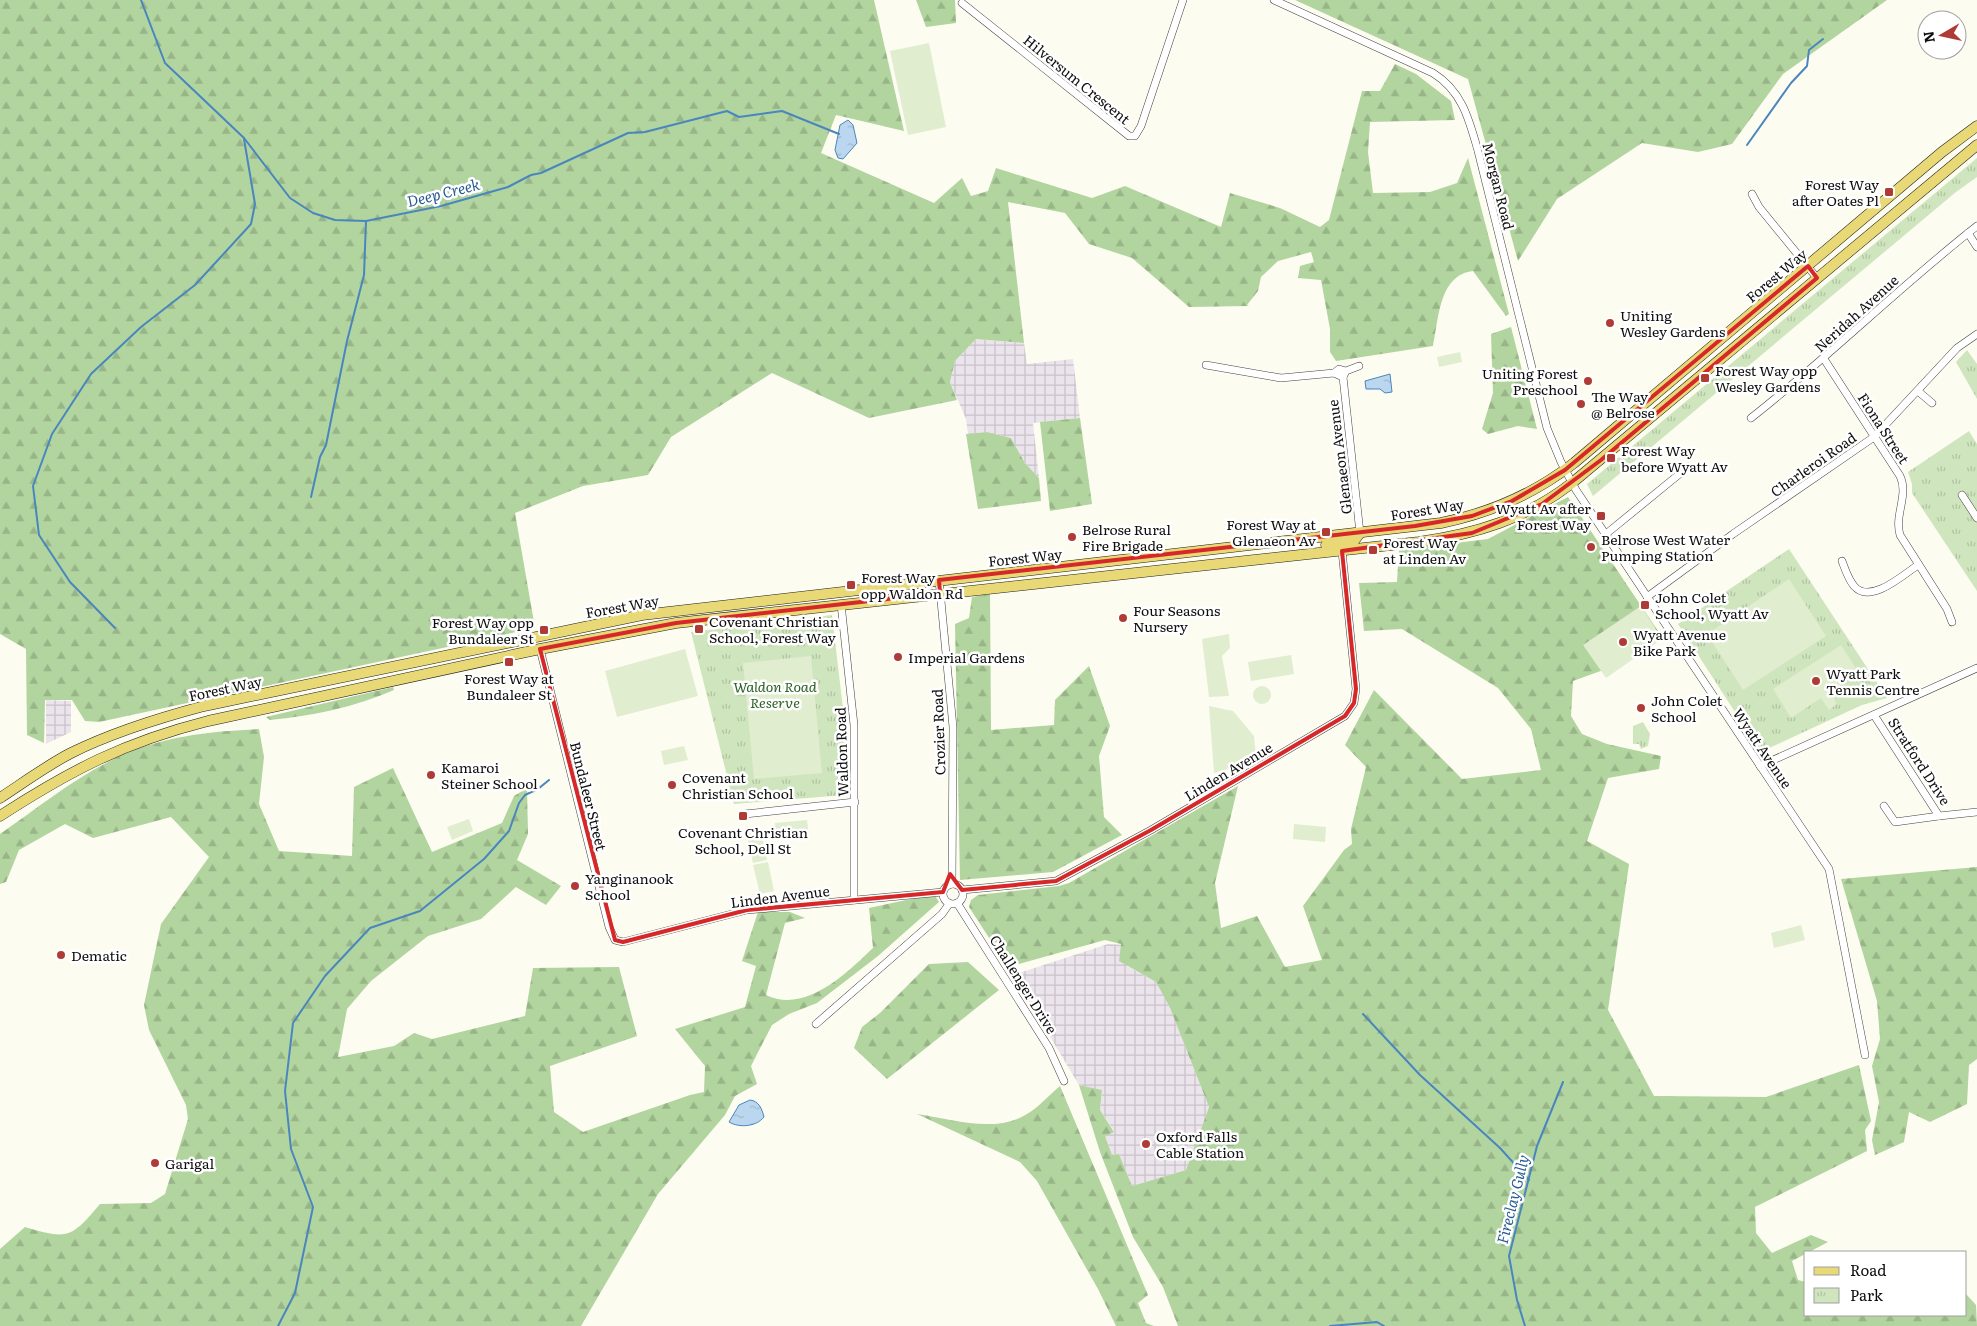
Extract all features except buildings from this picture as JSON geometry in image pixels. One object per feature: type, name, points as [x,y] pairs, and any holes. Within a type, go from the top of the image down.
[{"type":"main road","name":"Forest Way","points":[[0,798],[72,753],[126,730],[204,706],[642,615],[1360,533],[1441,523],[1486,512],[1536,489],[1565,470],[1942,152],[1977,126]]},
{"type":"main road","name":"Forest Way","points":[[0,816],[86,764],[166,732],[208,721],[540,649],[667,624],[1419,542],[1464,535],[1496,525],[1542,504],[1572,484],[1977,145]]},
{"type":"main road","points":[[1297,555],[1308,549],[1354,541],[1360,533],[1365,539],[1372,541],[1404,539],[1419,542]]},
{"type":"street","name":"Hilversum Crescent","points":[[962,3],[1128,136],[1135,136],[1141,126],[1183,0]]},
{"type":"street","name":"Morgan Road","points":[[1274,0],[1432,73],[1445,81],[1456,93],[1466,110],[1478,151],[1547,428],[1572,484]]},
{"type":"street","points":[[1752,194],[1759,207],[1817,278]]},
{"type":"street","name":"Neridah Avenue","points":[[1751,418],[1824,359],[1923,269],[1977,226]]},
{"type":"street","points":[[1968,233],[1977,247]]},
{"type":"street","name":"Charleroi Road","points":[[1647,597],[1733,534],[1874,437],[1963,342],[1977,334]]},
{"type":"street","name":"Fiona Street","points":[[1824,359],[1902,480],[1904,492],[1898,529],[1903,542],[1947,609],[1952,622]]},
{"type":"street","points":[[1206,365],[1281,378],[1334,373],[1344,374],[1359,366]]},
{"type":"street","name":"Glenaeon Avenue","points":[[1344,374],[1360,533]]},
{"type":"street","points":[[1918,392],[1932,403]]},
{"type":"street","points":[[1606,534],[1688,467]]},
{"type":"street","name":"Wyatt Avenue","points":[[1572,484],[1829,869],[1866,1055]]},
{"type":"street","points":[[1962,495],[1977,518]]},
{"type":"street","name":"Linden Avenue","points":[[962,890],[1056,881],[1152,830],[1345,716],[1354,703],[1356,690],[1342,550]]},
{"type":"street","points":[[1842,561],[1854,586],[1861,591],[1870,593],[1881,589],[1918,565]]},
{"type":"street","name":"Crozier Road","points":[[939,580],[953,727],[952,884]]},
{"type":"street","name":"Waldon Road","points":[[840,604],[854,725],[854,900]]},
{"type":"street","name":"Bundaleer Street","points":[[540,649],[609,927],[615,940],[623,942]]},
{"type":"street","points":[[1760,766],[1977,668]]},
{"type":"street","name":"Stratford Drive","points":[[1874,715],[1939,816],[1977,812]]},
{"type":"street","points":[[745,814],[855,802]]},
{"type":"street","points":[[1884,806],[1895,822],[1939,816]]},
{"type":"street","points":[[816,1024],[953,904],[961,900],[962,890],[956,884],[952,884],[943,892],[943,897],[953,904]]},
{"type":"street","name":"Linden Avenue","points":[[623,942],[747,910],[943,892]]},
{"type":"street","name":"Challenger Drive","points":[[953,904],[1049,1048],[1064,1081]]},
{"type":"highlighted area","points":[[1808,266],[1817,278],[1601,460],[1542,504],[1472,533],[1342,551],[1356,689],[1354,703],[1345,716],[1151,830],[1056,881],[962,890],[950,874],[943,892],[747,910],[623,942],[615,940],[540,649],[676,623],[940,593],[939,580],[1415,526],[1472,516],[1512,501],[1565,470]]},
{"type":"shaded area","points":[[976,339],[1024,343],[1027,364],[1073,359],[1080,418],[1033,423],[1039,478],[1025,463],[1011,438],[987,432],[968,434],[966,419],[950,382],[955,361]]},
{"type":"shaded area","points":[[46,700],[71,701],[71,732],[46,744]]},
{"type":"shaded area","points":[[1108,944],[1128,945],[1127,966],[1156,982],[1170,1008],[1209,1107],[1186,1170],[1132,1186],[1119,1154],[1112,1155],[1105,1136],[1114,1131],[1100,1110],[1102,1091],[1079,1085],[1013,975]]},
{"type":"green space","points":[[0,0],[874,0],[904,131],[836,115],[821,153],[934,203],[962,178],[971,196],[988,191],[996,168],[1092,198],[1125,186],[1221,227],[1230,193],[1280,208],[1320,227],[1329,220],[1362,91],[1380,91],[1395,64],[1416,74],[1451,101],[1455,120],[1370,122],[1368,152],[1373,193],[1430,192],[1457,183],[1468,158],[1509,314],[1506,316],[1473,271],[1462,274],[1453,280],[1447,289],[1439,311],[1433,346],[1336,361],[1330,352],[1330,329],[1321,280],[1298,278],[1300,266],[1314,262],[1311,252],[1278,261],[1261,277],[1258,291],[1247,305],[1249,306],[1189,307],[1132,258],[1089,244],[1065,213],[1008,202],[1024,343],[976,339],[955,361],[950,382],[957,400],[869,418],[772,373],[671,437],[648,475],[583,486],[515,513],[535,628],[99,722],[85,721],[72,700],[45,700],[44,743],[27,735],[26,649],[0,634]]},
{"type":"green space","points":[[916,0],[955,0],[956,23],[926,27]]},
{"type":"green space","points":[[1295,0],[1887,0],[1783,74],[1732,144],[1698,152],[1642,143],[1557,199],[1518,261],[1468,79]]},
{"type":"green space","points":[[929,43],[946,127],[908,135],[890,51]]},
{"type":"green space","points":[[1977,158],[1977,177],[1956,192],[1593,496],[1587,484]]},
{"type":"green space","points":[[1511,327],[1537,429],[1518,426],[1488,434],[1482,429],[1493,393],[1491,334]]},
{"type":"green space","points":[[1967,350],[1977,364],[1977,399],[1956,362]]},
{"type":"green space","points":[[1460,352],[1462,362],[1439,367],[1437,357]]},
{"type":"green space","points":[[1080,418],[1092,504],[1050,511],[1040,422]]},
{"type":"green space","points":[[1969,431],[1977,444],[1977,591],[1912,493],[1912,484],[1908,472]]},
{"type":"green space","points":[[987,432],[1011,438],[1025,463],[1039,478],[1041,501],[978,509],[966,434]]},
{"type":"green space","points":[[1568,497],[1660,634],[1606,669],[1573,681],[1571,716],[1582,734],[1607,744],[1661,756],[1659,769],[1608,778],[1587,841],[1629,864],[1608,1010],[1654,1096],[1766,1097],[1859,1065],[1871,1121],[1865,1130],[1867,1151],[1755,1207],[1756,1233],[1772,1253],[1811,1235],[1828,1242],[1811,1251],[1804,1251],[1804,1255],[1792,1261],[1798,1280],[1804,1282],[1804,1316],[1967,1316],[1967,1295],[1976,1305],[1977,1326],[1178,1326],[1163,1287],[1133,1237],[1100,1152],[1079,1085],[1102,1090],[1100,1110],[1114,1132],[1105,1136],[1112,1155],[1119,1154],[1132,1186],[1186,1170],[1209,1107],[1170,1008],[1156,982],[1119,961],[1121,944],[1105,940],[1008,967],[969,907],[971,900],[978,895],[1059,886],[1069,883],[1238,786],[1215,883],[1221,928],[1257,916],[1285,967],[1322,960],[1303,906],[1344,850],[1352,844],[1351,829],[1366,767],[1345,745],[1374,690],[1462,779],[1541,770],[1531,729],[1498,688],[1402,629],[1364,631],[1359,583],[1397,582],[1399,550],[1488,539]]},
{"type":"green space","points":[[1789,549],[1887,698],[1862,705],[1763,751],[1757,746],[1678,624]]},
{"type":"green space","points":[[1789,579],[1826,636],[1743,690],[1707,634]]},
{"type":"green space","points":[[990,594],[991,730],[1054,725],[1055,700],[1089,666],[1110,726],[1099,756],[1104,817],[1122,835],[1053,872],[960,880],[955,624],[969,618],[972,597]]},
{"type":"green space","name":"Wyatt Avenue Bike Park","points":[[1641,606],[1662,639],[1606,678],[1583,645]]},
{"type":"green space","name":"Waldon Road Reserve","points":[[832,615],[845,726],[844,795],[734,804],[691,632]]},
{"type":"green space","points":[[1229,634],[1230,648],[1222,656],[1229,696],[1209,697],[1202,639]]},
{"type":"green space","name":"Wyatt Park Tennis Centre","points":[[1841,645],[1859,673],[1830,692],[1837,704],[1829,710],[1821,698],[1791,718],[1773,689]]},
{"type":"green space","points":[[685,649],[698,696],[617,717],[605,671]]},
{"type":"green space","points":[[1291,655],[1294,674],[1251,681],[1248,662]]},
{"type":"green space","points":[[811,656],[822,773],[754,779],[743,663]]},
{"type":"green space","points":[[1262,686],[1268,689],[1271,695],[1268,701],[1262,704],[1256,701],[1253,695],[1256,689]]},
{"type":"green space","points":[[393,687],[394,690],[379,696],[333,710],[270,720],[266,717]]},
{"type":"green space","points":[[1209,706],[1233,711],[1254,736],[1256,756],[1243,764],[1214,773]]},
{"type":"green space","points":[[1643,722],[1650,734],[1648,746],[1641,749],[1639,744],[1633,744],[1633,726]]},
{"type":"green space","points":[[259,729],[264,757],[259,804],[279,851],[352,856],[354,787],[393,768],[432,852],[502,823],[514,796],[527,788],[528,834],[517,860],[561,886],[546,905],[516,887],[481,919],[428,936],[371,981],[347,1009],[338,1057],[394,1046],[414,1033],[432,1039],[525,1016],[533,968],[619,967],[637,1036],[550,1066],[554,1112],[583,1132],[690,1095],[704,1092],[705,1066],[675,1029],[745,1007],[756,966],[742,961],[758,912],[790,912],[805,918],[785,923],[766,995],[781,1000],[810,995],[824,988],[838,979],[873,948],[869,908],[934,894],[939,902],[878,956],[817,1003],[789,1014],[772,1025],[751,1066],[757,1084],[735,1096],[725,1115],[658,1194],[581,1326],[0,1326],[0,1249],[25,1227],[51,1234],[68,1233],[82,1224],[100,1204],[151,1203],[165,1194],[188,1119],[186,1105],[149,1030],[144,1005],[161,924],[209,857],[171,817],[93,838],[65,824],[19,850],[6,882],[0,884],[0,834],[80,778],[132,751],[163,741],[194,735]]},
{"type":"green space","points":[[684,746],[688,760],[664,765],[661,751]]},
{"type":"green space","points":[[469,819],[473,831],[452,840],[447,827]]},
{"type":"green space","points":[[807,820],[809,836],[776,839],[775,823]]},
{"type":"green space","points":[[1294,824],[1326,827],[1325,842],[1293,839]]},
{"type":"green space","points":[[761,830],[767,860],[753,863],[746,833]]},
{"type":"green space","points":[[768,862],[774,891],[760,894],[753,865]]},
{"type":"green space","points":[[1977,867],[1977,1059],[1969,1065],[1967,1104],[1930,1122],[1909,1112],[1904,1142],[1875,1155],[1872,1140],[1879,1102],[1872,1066],[1880,1039],[1877,1001],[1841,879]]},
{"type":"green space","points":[[1801,925],[1805,940],[1774,948],[1771,933]]},
{"type":"green space","points":[[968,962],[999,990],[887,1079],[854,1048],[862,1027],[880,1013],[929,964]]},
{"type":"green space","points":[[1060,1086],[1148,1295],[1138,1303],[1146,1323],[1154,1326],[1116,1326],[1098,1289],[1037,1181],[1020,1162],[917,1114],[973,1123],[1001,1123],[1015,1120],[1027,1114]]},
{"type":"water","points":[[848,120],[853,125],[857,143],[843,159],[838,158],[835,150],[840,125]]},
{"type":"water","points":[[1390,374],[1392,392],[1385,393],[1380,389],[1366,389],[1365,381]]},
{"type":"water","points":[[750,1100],[758,1104],[764,1117],[757,1123],[747,1126],[729,1122],[739,1105]]},
{"type":"waterway","name":"Deep Creek","points":[[141,0],[165,63],[244,138],[290,198],[313,213],[335,220],[366,221],[441,206],[508,187],[531,175],[541,173],[628,133],[645,132],[727,111],[739,117],[782,111],[839,134]]},
{"type":"waterway","points":[[1747,145],[1791,83],[1807,66],[1809,50],[1823,39]]},
{"type":"waterway","points":[[115,628],[70,582],[39,535],[33,486],[52,434],[91,374],[141,327],[195,285],[251,224],[255,204],[244,139]]},
{"type":"waterway","points":[[311,497],[320,457],[326,445],[347,341],[364,275],[366,221]]},
{"type":"waterway","points":[[278,1326],[295,1293],[313,1207],[291,1149],[285,1091],[293,1023],[325,976],[370,928],[420,911],[484,859],[509,831],[519,803],[525,795],[538,789],[549,780]]},
{"type":"waterway","points":[[1363,1014],[1420,1075],[1500,1148],[1529,1180]]},
{"type":"waterway","name":"Fireclay Gully","points":[[1525,1326],[1517,1300],[1509,1256],[1537,1146],[1563,1082]]},
{"type":"waterway","points":[[1330,1326],[1377,1322],[1384,1326]]},
{"type":"place","name":"Forest Way after Oates Pl","points":[[1889,192]]},
{"type":"place","name":"Uniting Wesley Gardens","points":[[1610,323]]},
{"type":"place","name":"Forest Way opp Wesley Gardens","points":[[1705,378]]},
{"type":"place","name":"Uniting Forest Preschool","points":[[1588,381]]},
{"type":"place","name":"The Way @ Belrose","points":[[1581,404]]},
{"type":"place","name":"Forest Way before Wyatt Av","points":[[1611,458]]},
{"type":"place","name":"Wyatt Av after Forest Way","points":[[1601,516]]},
{"type":"place","name":"Forest Way at Glenaeon Av","points":[[1326,532]]},
{"type":"place","name":"Belrose Rural Fire Brigade","points":[[1072,537]]},
{"type":"place","name":"Belrose West Water Pumping Station","points":[[1591,547]]},
{"type":"place","name":"Forest Way at Linden Av","points":[[1373,550]]},
{"type":"place","name":"Forest Way opp Waldon Rd","points":[[851,585]]},
{"type":"place","name":"John Colet School, Wyatt Av","points":[[1645,605]]},
{"type":"place","name":"Four Seasons Nursery","points":[[1123,618]]},
{"type":"place","name":"Covenant Christian School, Forest Way","points":[[699,629]]},
{"type":"place","name":"Forest Way opp Bundaleer St","points":[[544,630]]},
{"type":"place","name":"Wyatt Avenue Bike Park","points":[[1623,642]]},
{"type":"place","name":"Imperial Gardens","points":[[898,657]]},
{"type":"place","name":"Forest Way at Bundaleer St","points":[[509,662]]},
{"type":"place","name":"Wyatt Park Tennis Centre","points":[[1816,681]]},
{"type":"place","name":"John Colet School","points":[[1641,708]]},
{"type":"place","name":"Kamaroi Steiner School","points":[[431,775]]},
{"type":"place","name":"Covenant Christian School","points":[[672,785]]},
{"type":"place","name":"Covenant Christian School, Dell St","points":[[743,816]]},
{"type":"place","name":"Yanginanook School","points":[[575,886]]},
{"type":"place","name":"Dematic","points":[[61,955]]},
{"type":"place","name":"Oxford Falls Cable Station","points":[[1146,1144]]},
{"type":"place","name":"Garigal","points":[[155,1163]]}]
